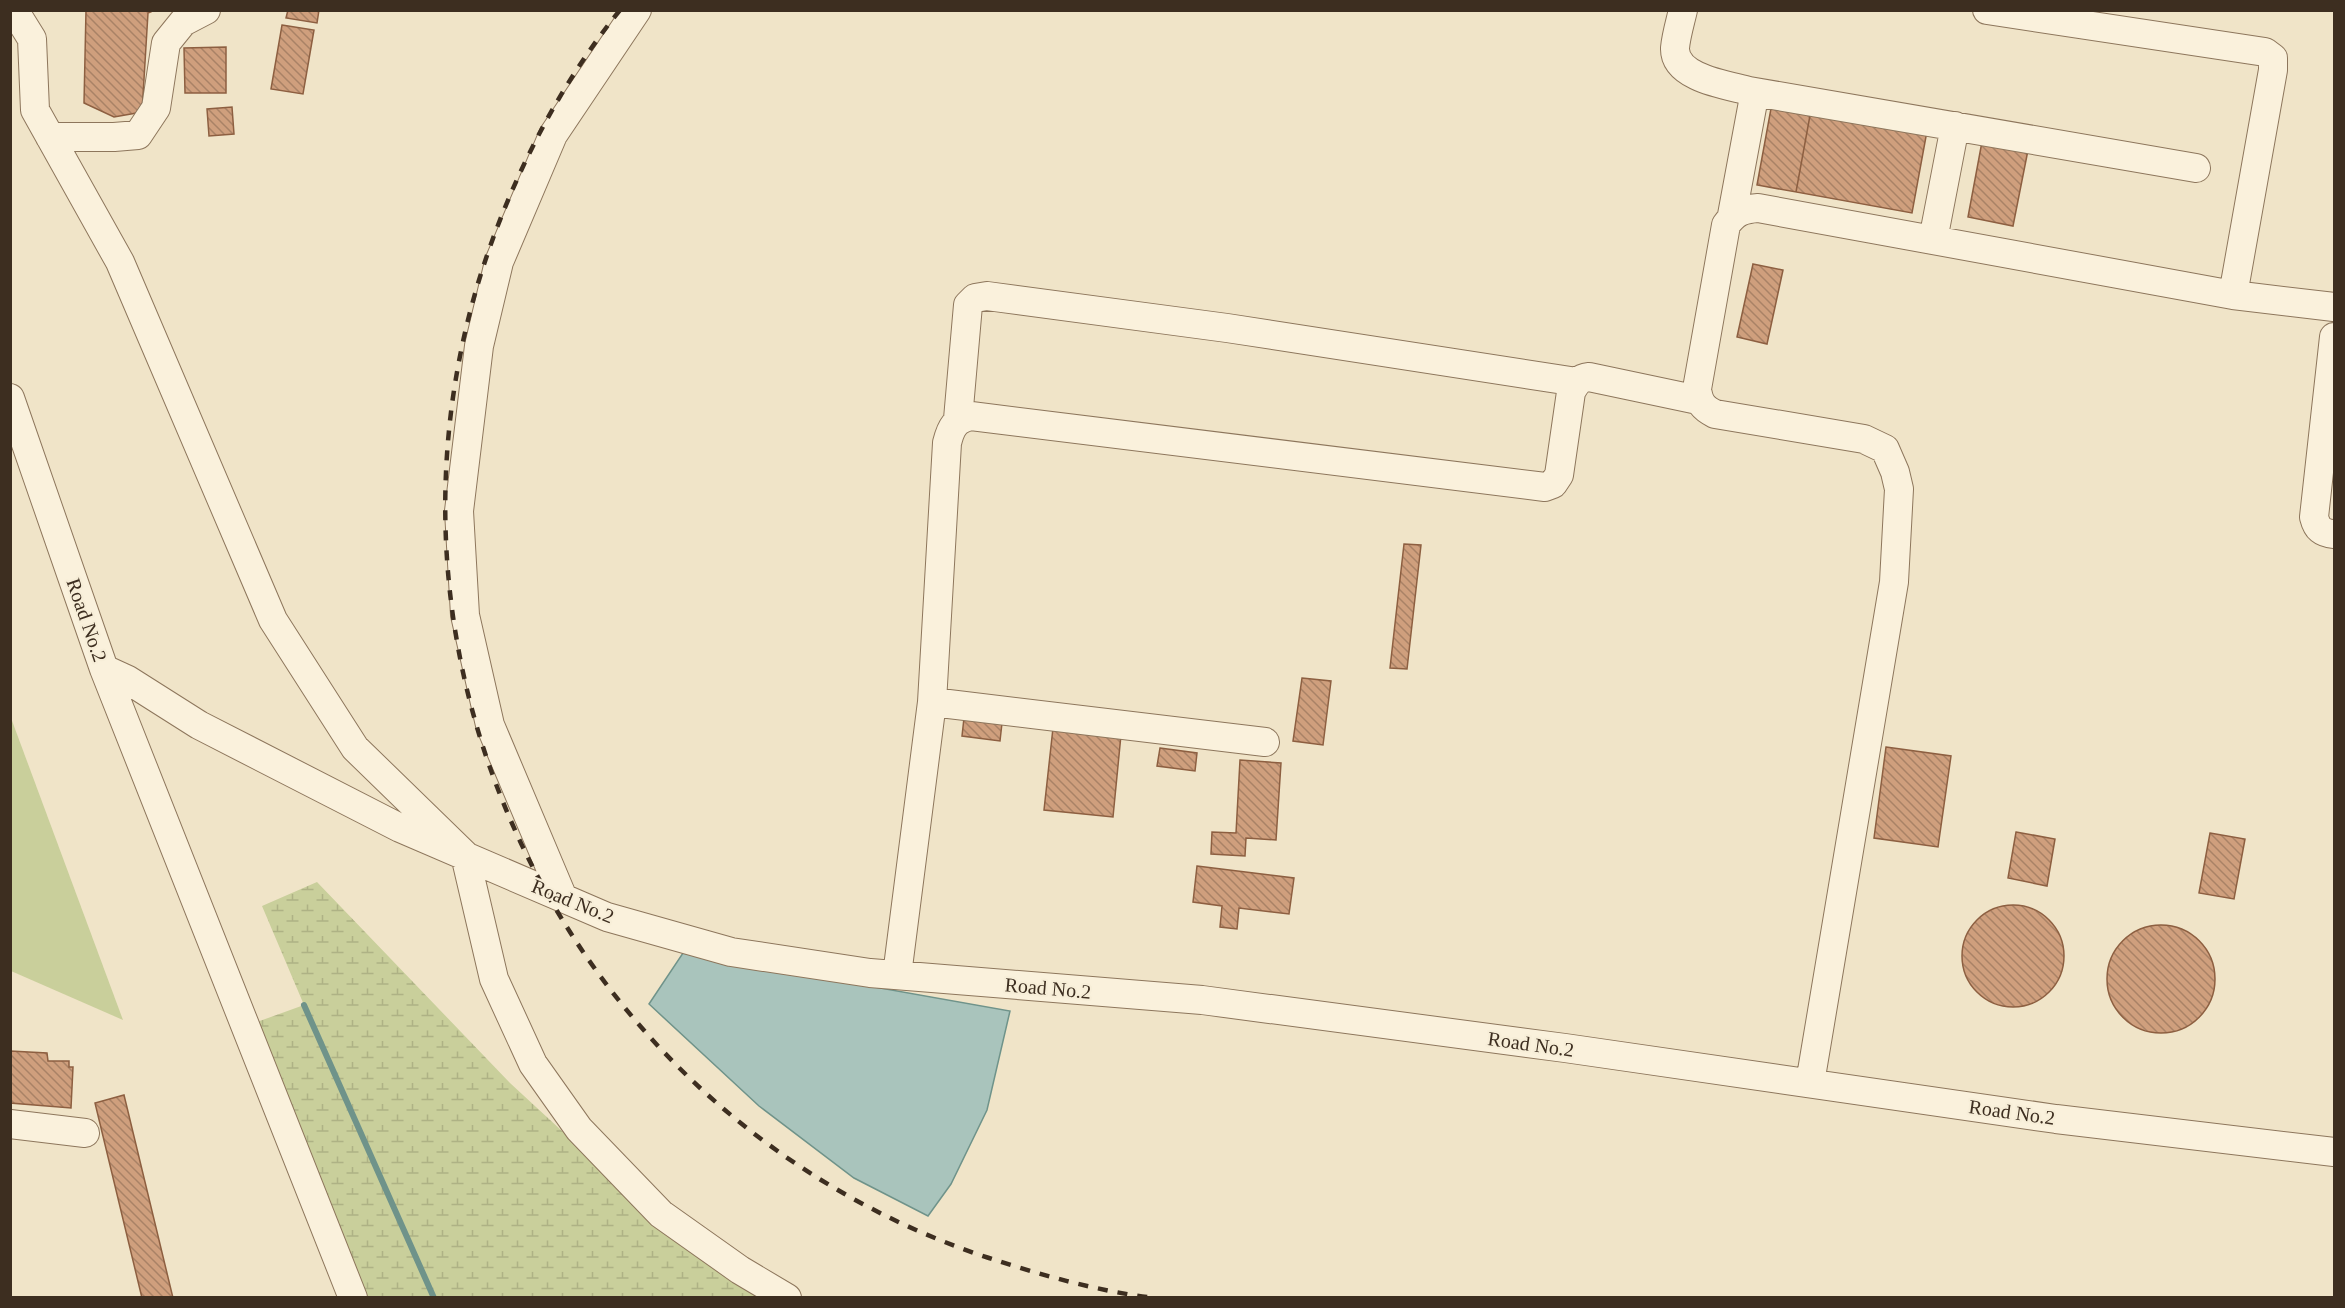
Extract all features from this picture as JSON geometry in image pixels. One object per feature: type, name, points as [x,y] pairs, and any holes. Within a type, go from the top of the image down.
[{"type":"street","points":[[14,10],[32,39],[35,110],[120,262],[273,620],[355,748],[465,855],[494,979],[534,1064],[579,1129],[661,1214],[740,1270],[788,1298]]},
{"type":"street","points":[[50,138],[138,135],[156,108],[166,43],[183,22],[206,10]]},
{"type":"street","points":[[563,898],[490,725],[465,615],[459,511],[479,346],[499,262],[553,135],[637,10]]},
{"type":"street","points":[[1683,10],[1675,51],[1682,67],[1693,75],[1749,91],[2196,168]]},
{"type":"street","points":[[1987,10],[2265,52],[2273,58],[2273,70],[2232,295]]},
{"type":"street","points":[[1749,91],[1754,102],[1732,216],[1726,225],[1697,389],[1698,400],[1704,409],[1715,414],[1864,439],[1879,445],[1885,449],[1890,458],[1899,489],[1894,582],[1810,1083]]},
{"type":"street","points":[[1933,240],[1955,126]]},
{"type":"street","points":[[1732,216],[1744,209],[1758,208],[2232,295],[2334,307]]},
{"type":"street","points":[[897,975],[932,702],[947,443],[951,429],[958,419],[968,305],[975,298],[987,296],[1227,328],[1593,380],[1698,400]]},
{"type":"street","points":[[2334,337],[2314,517],[2316,526],[2322,532],[2334,534]]},
{"type":"street","points":[[958,419],[971,416],[982,417],[1545,487],[1553,484],[1559,475],[1571,392],[1593,380]]},
{"type":"street","name":"Road No.2","points":[[10,398],[104,669],[128,680],[199,725],[400,828],[607,917],[731,952],[870,973],[1202,1000],[2056,1119],[2334,1152]]},
{"type":"street","points":[[104,669],[353,1298]]},
{"type":"street","points":[[932,702],[1265,742]]},
{"type":"street","points":[[10,1124],[85,1133]]},
{"type":"green space","points":[[11,718],[123,1020],[11,971]]},
{"type":"green space","points":[[317,882],[510,1083],[705,1263],[765,1297],[352,1297],[246,1026],[304,1005],[262,906]]},
{"type":"water","points":[[683,953],[1010,1011],[987,1110],[951,1184],[928,1216],[854,1178],[759,1106],[649,1004]]},
{"type":"building","points":[[86,10],[155,10],[148,13],[142,112],[114,117],[84,103]]},
{"type":"building","points":[[288,10],[319,10],[317,23],[286,18]]},
{"type":"building","points":[[282,25],[314,30],[303,94],[271,89]]},
{"type":"building","points":[[226,47],[226,93],[185,93],[184,48]]},
{"type":"building","points":[[1772,103],[1811,110],[1796,192],[1757,185]]},
{"type":"building","points":[[232,107],[234,134],[209,136],[207,109]]},
{"type":"building","points":[[1811,110],[1927,131],[1912,213],[1796,192]]},
{"type":"building","points":[[1984,131],[2030,140],[2013,226],[1968,217]]},
{"type":"building","points":[[1753,264],[1783,270],[1767,344],[1737,337]]},
{"type":"building","points":[[1404,544],[1421,545],[1407,669],[1390,668]]},
{"type":"building","points":[[1302,678],[1331,681],[1323,745],[1293,741]]},
{"type":"building","points":[[964,718],[1002,723],[1000,741],[962,736]]},
{"type":"building","points":[[1053,728],[1121,735],[1113,817],[1044,810]]},
{"type":"building","points":[[1886,747],[1951,756],[1938,847],[1874,838]]},
{"type":"building","points":[[1160,748],[1197,753],[1195,771],[1157,766]]},
{"type":"building","points":[[1240,760],[1281,763],[1276,840],[1246,838],[1245,856],[1211,854],[1212,832],[1236,833]]},
{"type":"building","points":[[2016,832],[2055,839],[2047,886],[2008,878]]},
{"type":"building","points":[[2210,833],[2245,839],[2234,899],[2199,893]]},
{"type":"building","points":[[1197,866],[1294,878],[1289,914],[1239,908],[1237,929],[1220,927],[1222,906],[1193,902]]},
{"type":"building","points":[[2013,905],[2032,909],[2049,920],[2060,937],[2064,956],[2060,975],[2049,992],[2032,1003],[2013,1007],[1994,1003],[1977,992],[1966,975],[1962,956],[1966,937],[1977,920],[1994,909]]},
{"type":"building","points":[[2161,925],[2182,929],[2199,941],[2211,958],[2215,979],[2211,1000],[2199,1017],[2182,1029],[2161,1033],[2140,1029],[2123,1017],[2111,1000],[2107,979],[2111,958],[2123,941],[2140,929]]},
{"type":"building","points":[[10,1051],[47,1053],[48,1061],[69,1061],[69,1067],[73,1067],[71,1108],[10,1103]]},
{"type":"building","points":[[124,1095],[173,1298],[142,1298],[95,1103]]},
{"type":"waterway","points":[[304,1005],[434,1298]]},
{"type":"railway","points":[[620,10],[582,62],[548,117],[507,203],[495,233],[454,392],[446,550],[471,705],[524,850],[605,983],[711,1098],[840,1191],[989,1258],[1071,1282],[1155,1298]]}]
